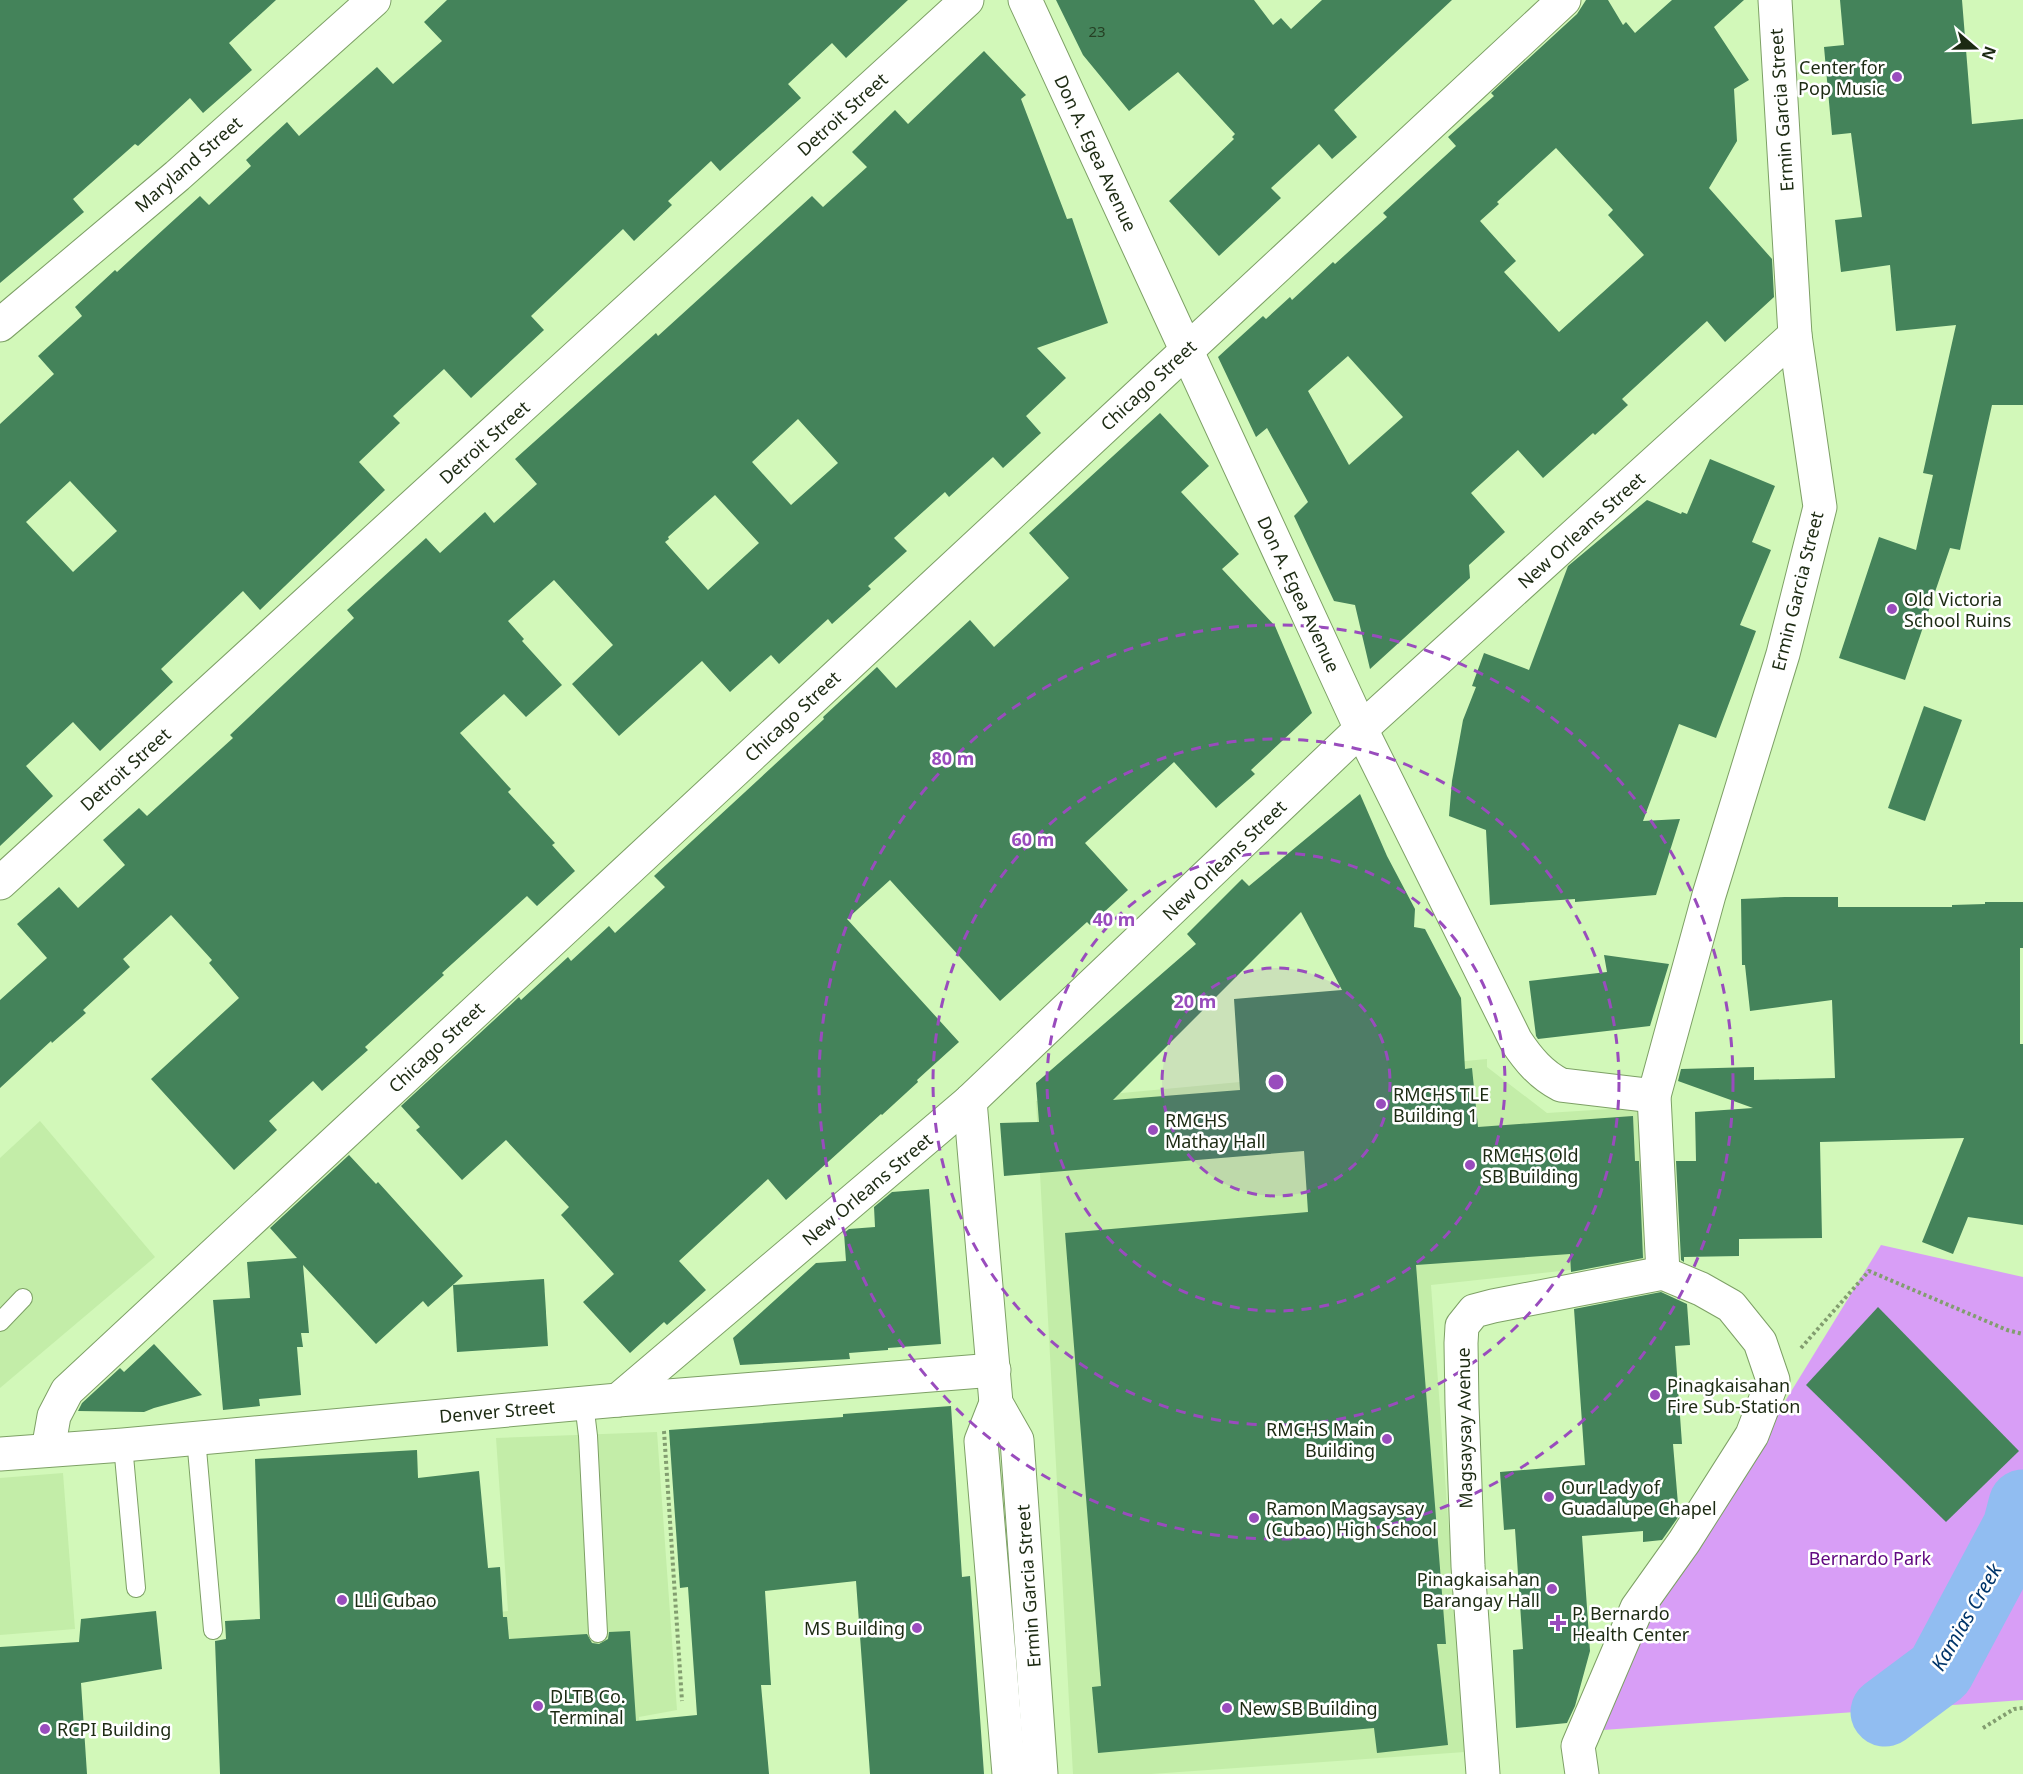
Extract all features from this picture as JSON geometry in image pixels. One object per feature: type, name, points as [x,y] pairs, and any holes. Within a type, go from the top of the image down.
[{"type":"street","name":"Maryland Street","points":[[0,325],[177,176],[374,0]]},
{"type":"street","name":"Detroit Street","points":[[0,883],[967,0]]},
{"type":"street","name":"Don A. Egea Avenue","points":[[1025,0],[1361,729],[1516,1041],[1530,1061],[1549,1079],[1561,1085],[1654,1096]]},
{"type":"street","name":"Chicago Street","points":[[48,1450],[54,1416],[67,1391],[1564,0]]},
{"type":"street","name":"Ermin Garcia Street","points":[[1654,1096],[1709,895],[1783,654],[1820,507],[1795,335],[1775,0]]},
{"type":"street","name":"New Orleans Street","points":[[618,1400],[970,1101],[1361,729],[1795,335]]},
{"type":"street","points":[[1582,1774],[1578,1746],[1637,1608],[1684,1542],[1752,1435],[1773,1380],[1760,1342],[1731,1306],[1701,1289],[1663,1273],[1654,1096]]},
{"type":"street","name":"Ermin Garcia Street","points":[[970,1101],[996,1403],[981,1441],[1009,1774]]},
{"type":"street","name":"Magsaysay Avenue","points":[[1483,1774],[1468,1566],[1462,1404],[1462,1326],[1474,1311],[1663,1273]]},
{"type":"street","name":"Denver Street","points":[[0,1454],[994,1370]]},
{"type":"street","name":"Ermin Garcia Street","points":[[996,1403],[1017,1440],[1041,1774]]},
{"type":"lane","points":[[0,1322],[23,1298]]},
{"type":"lane","points":[[584,1404],[588,1436],[598,1633]]},
{"type":"lane","points":[[196,1438],[213,1630]]},
{"type":"lane","points":[[123,1445],[136,1588]]},
{"type":"path","points":[[1773,1380],[1869,1270],[2007,1330],[2023,1334]]},
{"type":"path","points":[[662,1397],[682,1701]]},
{"type":"path","points":[[1983,1728],[2014,1709],[2023,1708]]},
{"type":"shaded area","name":"Ramon Magsaysay (Cubao) High School","points":[[1487,1059],[1487,1067],[1547,1113],[1641,1107],[1644,1262],[1431,1285],[1465,1752],[1151,1774],[1073,1774],[1036,1101]]},
{"type":"shaded area","points":[[40,1121],[155,1257],[0,1388],[0,1158]]},
{"type":"shaded area","points":[[657,1432],[677,1710],[639,1717],[642,1774],[429,1620],[508,1611],[496,1438]]},
{"type":"shaded area","points":[[63,1473],[75,1629],[0,1635],[0,1478]]},
{"type":"green space","name":"Bernardo Park","points":[[1881,1245],[2023,1277],[2023,1700],[1589,1731],[1640,1614],[1682,1569]]},
{"type":"building","points":[[0,0],[276,0],[229,43],[252,70],[203,113],[190,98],[138,146],[135,144],[73,199],[84,212],[0,283]]},
{"type":"building","points":[[447,0],[908,0],[846,58],[832,43],[788,84],[801,98],[720,171],[711,161],[668,201],[672,205],[634,241],[623,229],[531,316],[544,330],[471,398],[444,369],[393,416],[400,423],[359,462],[385,490],[260,610],[243,591],[161,669],[173,682],[100,751],[73,722],[26,766],[53,796],[0,846],[0,424],[54,374],[38,356],[82,316],[75,307],[200,196],[209,205],[251,166],[246,160],[287,122],[299,136],[377,67],[393,84],[442,41],[424,22]],"holes":[[[70,481],[117,531],[73,572],[26,522]]]},
{"type":"building","points":[[1056,0],[1254,0],[1273,25],[1281,18],[1291,29],[1322,0],[1452,0],[1334,110],[1357,137],[1332,159],[1319,144],[1271,188],[1281,198],[1219,256],[1169,201],[1234,139],[1232,137],[1235,134],[1178,72],[1129,111],[1083,55]]},
{"type":"building","points":[[1586,0],[1608,0],[1623,25],[1626,22],[1635,33],[1672,0],[1744,0],[1714,27],[1749,80],[1734,89],[1737,141],[1709,188],[1772,259],[1774,297],[1725,342],[1707,321],[1622,399],[1628,405],[1543,478],[1518,450],[1471,493],[1505,532],[1469,565],[1470,578],[1370,669],[1355,605],[1334,601],[1294,516],[1308,502],[1267,428],[1256,437],[1218,357],[1263,316],[1266,319],[1290,297],[1292,300],[1387,217],[1383,213],[1456,146],[1448,137],[1494,96],[1491,93],[1577,14]],"holes":[[[1556,148],[1613,210],[1608,215],[1644,255],[1559,332],[1504,272],[1516,261],[1480,221],[1499,204],[1497,202]],[[1348,356],[1403,417],[1349,465],[1308,391]]]},
{"type":"building","points":[[1840,0],[1962,0],[1972,124],[2023,119],[2023,405],[1992,405],[1960,550],[1950,548],[1905,680],[1839,658],[1879,537],[1916,550],[1933,475],[1923,473],[1956,325],[1896,331],[1890,265],[1841,272],[1835,220],[1862,217],[1851,133],[1832,135],[1824,47],[1844,45]]},
{"type":"building","points":[[984,51],[1026,95],[1021,99],[1067,219],[1072,218],[1108,323],[1037,348],[1066,378],[1026,416],[1041,433],[1003,468],[993,457],[949,497],[945,492],[894,538],[907,551],[868,586],[871,589],[832,624],[828,619],[779,664],[771,655],[730,692],[702,661],[619,736],[572,684],[613,645],[554,580],[508,621],[524,639],[522,641],[562,685],[526,717],[504,694],[460,733],[511,789],[508,792],[555,843],[552,845],[575,871],[537,906],[527,896],[442,973],[444,975],[365,1047],[368,1050],[322,1091],[313,1081],[269,1121],[277,1130],[234,1170],[151,1079],[239,998],[209,963],[212,960],[171,915],[123,959],[130,967],[83,1010],[86,1013],[52,1043],[51,1041],[0,1088],[0,1000],[47,958],[17,924],[59,887],[78,908],[125,865],[103,840],[139,808],[147,816],[233,738],[230,735],[354,618],[347,610],[426,538],[440,553],[485,512],[494,523],[537,484],[515,459],[656,333],[658,336],[812,196],[823,207],[867,167],[852,152],[895,110],[908,124]],"holes":[[[798,419],[838,463],[791,505],[752,462]],[[715,495],[759,543],[708,590],[665,542]]]},
{"type":"building","points":[[1160,413],[1209,466],[1181,492],[1239,554],[1222,569],[1275,626],[1312,713],[1251,770],[1255,774],[1216,808],[1174,762],[1085,843],[1128,890],[1090,925],[1087,922],[1000,1001],[890,880],[847,919],[959,1042],[882,1115],[786,1200],[768,1179],[679,1261],[706,1290],[667,1325],[664,1322],[630,1353],[583,1302],[614,1274],[561,1215],[569,1207],[506,1140],[462,1180],[416,1130],[420,1127],[401,1106],[519,997],[521,1000],[568,957],[571,961],[609,926],[615,933],[665,887],[654,876],[877,667],[896,688],[970,620],[994,647],[1069,578],[1029,533]]},
{"type":"building","points":[[1710,459],[1775,486],[1752,542],[1771,550],[1740,625],[1756,631],[1716,738],[1679,724],[1643,821],[1680,819],[1656,895],[1575,902],[1575,899],[1490,905],[1486,830],[1449,816],[1452,781],[1463,720],[1476,687],[1472,686],[1484,653],[1529,670],[1568,566],[1647,500],[1681,514],[1682,512],[1687,514]]},
{"type":"building","points":[[1924,706],[1962,720],[1925,821],[1888,808]]},
{"type":"building","name":"Ramon Magsaysay (Cubao) High School","points":[[1360,794],[1387,856],[1415,909],[1414,927],[1425,929],[1461,998],[1465,1069],[1472,1068],[1478,1127],[1633,1116],[1635,1161],[1639,1161],[1643,1258],[1571,1272],[1570,1254],[1416,1265],[1446,1644],[1437,1644],[1448,1745],[1377,1753],[1374,1728],[1098,1753],[1092,1687],[1101,1686],[1065,1233],[1308,1212],[1304,1151],[1004,1176],[1000,1123],[1039,1122],[1036,1083],[1196,944],[1187,934],[1242,879],[1249,886]],"holes":[[[1301,912],[1342,990],[1234,999],[1240,1090],[1113,1100]]]},
{"type":"building","points":[[1838,897],[1838,907],[1952,907],[1952,905],[1985,904],[1985,902],[2023,902],[2023,948],[2020,948],[2020,1044],[2023,1044],[2023,1225],[1968,1217],[1953,1254],[1922,1242],[1964,1138],[1820,1142],[1822,1238],[1739,1239],[1739,1256],[1684,1257],[1684,1262],[1681,1260],[1676,1161],[1696,1161],[1695,1112],[1753,1108],[1678,1081],[1681,1069],[1754,1067],[1754,1080],[1835,1078],[1832,1000],[1750,1011],[1745,965],[1742,965],[1741,899]]},
{"type":"building","points":[[1604,955],[1669,964],[1650,1026],[1538,1039],[1529,981],[1607,972]]},
{"type":"building","points":[[349,1155],[376,1184],[378,1182],[463,1276],[428,1307],[423,1301],[376,1344],[303,1265],[309,1333],[301,1333],[303,1347],[297,1347],[301,1395],[259,1399],[260,1406],[223,1410],[213,1300],[250,1298],[247,1262],[297,1258],[270,1228]]},
{"type":"building","points":[[929,1189],[941,1344],[849,1353],[850,1359],[740,1365],[733,1338],[816,1263],[846,1261],[844,1233],[849,1229],[875,1227],[874,1207],[892,1192]]},
{"type":"building","points":[[544,1279],[548,1346],[457,1352],[453,1285]]},
{"type":"building","points":[[1661,1292],[1687,1304],[1690,1345],[1675,1346],[1682,1444],[1673,1444],[1679,1516],[1662,1540],[1643,1542],[1643,1531],[1582,1536],[1590,1651],[1575,1706],[1567,1723],[1516,1728],[1513,1650],[1523,1649],[1515,1529],[1504,1530],[1500,1472],[1585,1465],[1574,1309]]},
{"type":"building","points":[[1878,1307],[2019,1451],[1946,1522],[1806,1385]]},
{"type":"building","points":[[154,1344],[202,1395],[144,1412],[78,1411],[82,1403],[120,1368],[124,1372]]},
{"type":"building","points":[[951,1406],[962,1577],[970,1576],[984,1774],[870,1774],[856,1581],[765,1591],[771,1685],[761,1685],[769,1774],[220,1774],[215,1641],[226,1639],[225,1621],[260,1619],[255,1459],[417,1450],[418,1478],[479,1471],[488,1568],[500,1567],[503,1617],[507,1617],[509,1639],[587,1634],[592,1643],[599,1644],[608,1639],[609,1632],[630,1631],[636,1721],[697,1715],[688,1587],[680,1588],[669,1430],[843,1417],[843,1414]]},
{"type":"building","name":"RCPI Building","points":[[156,1611],[162,1669],[81,1683],[87,1774],[0,1774],[0,1647],[79,1642],[81,1619]]},
{"type":"waterway","name":"Kamias Creek","points":[[1885,1712],[1940,1671],[2017,1527],[2023,1504]]},
{"type":"place","name":"Center for Pop Music","points":[[1897,77]]},
{"type":"place","name":"Old Victoria School Ruins","points":[[1892,609]]},
{"type":"place","name":"RMCHS TLE Building 1","points":[[1381,1104]]},
{"type":"place","name":"RMCHS Mathay Hall","points":[[1153,1130]]},
{"type":"place","name":"RMCHS Old SB Building","points":[[1470,1165]]},
{"type":"place","name":"Pinagkaisahan Fire Sub-Station","points":[[1655,1395]]},
{"type":"place","name":"RMCHS Main Building","points":[[1387,1439]]},
{"type":"place","name":"Our Lady of Guadalupe Chapel","points":[[1549,1497]]},
{"type":"place","name":"Ramon Magsaysay (Cubao) High School","points":[[1254,1518]]},
{"type":"place","name":"Pinagkaisahan Barangay Hall","points":[[1552,1589]]},
{"type":"place","name":"LLi Cubao","points":[[342,1600]]},
{"type":"place","name":"P. Bernardo Health Center","points":[[1558,1623]]},
{"type":"place","name":"MS Building","points":[[917,1628]]},
{"type":"place","name":"DLTB Co. Terminal","points":[[538,1706]]},
{"type":"place","name":"New SB Building","points":[[1227,1708]]},
{"type":"place","name":"RCPI Building","points":[[45,1729]]}]
